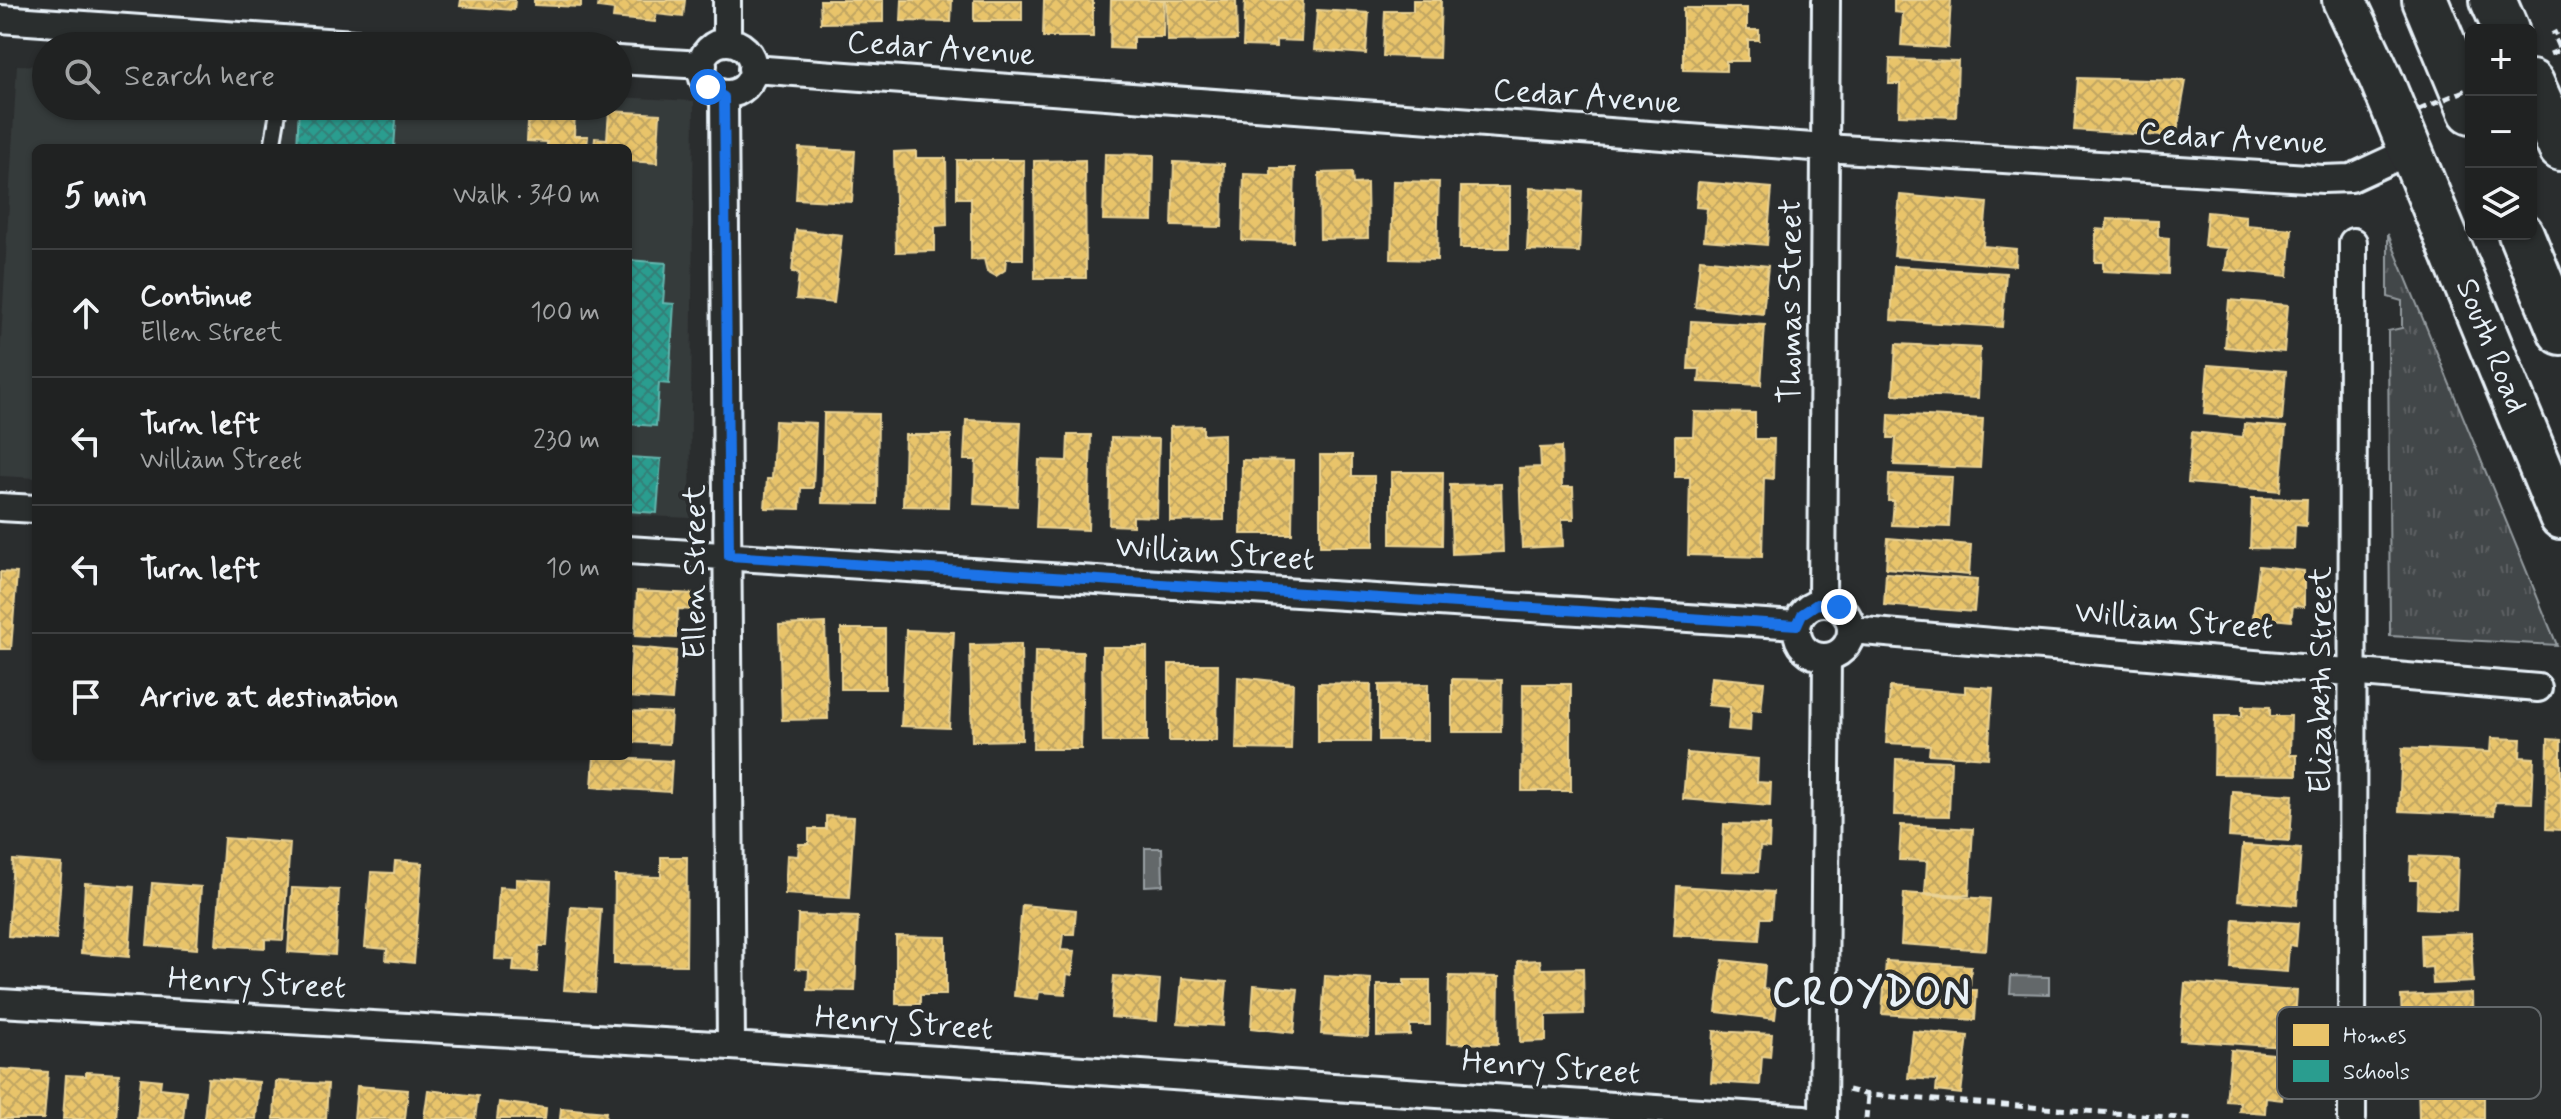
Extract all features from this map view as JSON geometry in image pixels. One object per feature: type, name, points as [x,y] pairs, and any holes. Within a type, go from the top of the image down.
[{"type":"highway","points":[[2425,0],[2465,97]]},
{"type":"highway","points":[[2493,0],[2503,24]]},
{"type":"highway","points":[[2537,96],[2561,148]]},
{"type":"highway","points":[[2523,240],[2561,332]]},
{"type":"main road","name":"South Road","points":[[2344,0],[2415,130],[2561,517]]},
{"type":"street","points":[[727,0],[727,40]]},
{"type":"street","name":"Thomas Street","points":[[1822,603],[1826,0]]},
{"type":"street","points":[[0,19],[151,32]]},
{"type":"street","points":[[727,40],[746,50],[752,69],[747,84],[736,94],[724,97],[708,87],[703,65],[711,47],[727,40]]},
{"type":"street","points":[[632,61],[703,65]]},
{"type":"street","name":"Cedar Avenue","points":[[752,69],[1826,148],[2339,179],[2351,178],[2415,130]]},
{"type":"street","name":"Ellen Street","points":[[724,97],[731,1046]]},
{"type":"street","name":"Elizabeth Street","points":[[2353,242],[2353,1007]]},
{"type":"street","points":[[0,507],[32,509]]},
{"type":"street","name":"William Street","points":[[632,550],[1797,625]]},
{"type":"street","points":[[1822,603],[1839,607],[1845,613],[1851,630],[1842,650],[1827,657],[1808,651],[1801,644],[1797,625],[1809,608],[1822,603]]},
{"type":"street","name":"William Street","points":[[1851,630],[2538,688]]},
{"type":"street","points":[[1823,1119],[1827,657]]},
{"type":"street","name":"Henry Street","points":[[0,1003],[731,1046],[1804,1119]]},
{"type":"street","name":"Elizabeth Street","points":[[2352,1099],[2352,1119]]},
{"type":"lane","points":[[273,144],[277,120]]},
{"type":"path","points":[[2557,32],[2553,34],[2560,50]]},
{"type":"path","points":[[2415,130],[2465,92]]},
{"type":"path","points":[[1854,1091],[1868,1095],[2194,1119]]},
{"type":"path","points":[[1866,1119],[1868,1095]]},
{"type":"shaded area","points":[[17,65],[32,66],[32,120],[632,120],[632,98],[694,101],[690,518],[632,515],[632,144],[32,144],[32,478],[0,476],[0,357]]},
{"type":"shaded area","points":[[1145,848],[1162,848],[1163,885],[1145,886]]},
{"type":"shaded area","points":[[2011,976],[2049,977],[2049,994],[2010,993]]},
{"type":"green space","points":[[2388,234],[2557,645],[2390,636],[2388,331],[2402,328],[2402,301],[2388,297]]},
{"type":"building: Homes","points":[[461,0],[515,0],[514,10],[460,6]]},
{"type":"building: Homes","points":[[534,0],[581,0],[581,7],[534,5]]},
{"type":"building: Homes","points":[[599,0],[685,0],[683,17],[656,14],[655,22],[613,18],[614,10],[598,8]]},
{"type":"building: Homes","points":[[820,0],[883,0],[883,22],[821,23]]},
{"type":"building: Homes","points":[[902,0],[952,0],[951,22],[901,21]]},
{"type":"building: Homes","points":[[974,0],[1022,0],[1022,21],[974,21]]},
{"type":"building: Homes","points":[[1044,0],[1093,0],[1093,37],[1043,37]]},
{"type":"building: Homes","points":[[1111,0],[1164,0],[1163,37],[1133,37],[1133,49],[1110,48]]},
{"type":"building: Homes","points":[[1166,0],[1236,0],[1237,40],[1167,41]]},
{"type":"building: Homes","points":[[1245,0],[1303,0],[1301,41],[1276,40],[1276,47],[1243,46]]},
{"type":"building: Homes","points":[[1413,0],[1441,0],[1439,58],[1383,56],[1385,11],[1413,11]]},
{"type":"building: Homes","points":[[1894,0],[1951,0],[1948,48],[1901,45],[1903,13],[1894,12]]},
{"type":"building: Homes","points":[[1683,8],[1747,8],[1747,30],[1759,30],[1759,40],[1748,40],[1748,61],[1726,61],[1726,71],[1683,70]]},
{"type":"building: Homes","points":[[1317,10],[1369,13],[1366,54],[1314,50]]},
{"type":"building: Homes","points":[[1890,59],[1958,61],[1956,117],[1899,115],[1900,84],[1889,84]]},
{"type":"building: Homes","points":[[2078,78],[2186,81],[2176,137],[2074,130]]},
{"type":"building: Homes","points":[[632,112],[660,114],[657,163],[632,161],[632,144],[594,144],[595,138],[607,139],[608,120],[632,120]]},
{"type":"building: Homes","points":[[528,120],[575,120],[574,136],[588,136],[587,144],[527,141]]},
{"type":"building: Homes","points":[[799,148],[855,151],[852,202],[796,199]]},
{"type":"building: Homes","points":[[916,151],[916,158],[946,158],[947,225],[935,226],[935,251],[896,252],[894,152]]},
{"type":"building: Homes","points":[[1105,154],[1154,155],[1153,221],[1103,220]]},
{"type":"building: Homes","points":[[957,160],[1024,160],[1023,259],[1006,259],[1005,270],[996,276],[987,271],[984,259],[971,260],[971,198],[957,198]]},
{"type":"building: Homes","points":[[1085,160],[1086,278],[1035,278],[1034,161]]},
{"type":"building: Homes","points":[[1174,162],[1224,164],[1222,227],[1172,226]]},
{"type":"building: Homes","points":[[1271,168],[1295,168],[1293,242],[1242,240],[1244,174],[1271,175]]},
{"type":"building: Homes","points":[[1352,172],[1353,184],[1367,183],[1368,238],[1320,239],[1319,173]]},
{"type":"building: Homes","points":[[1393,181],[1439,182],[1437,260],[1391,259]]},
{"type":"building: Homes","points":[[1698,182],[1772,188],[1767,245],[1704,240],[1707,208],[1696,207]]},
{"type":"building: Homes","points":[[1461,187],[1509,187],[1509,248],[1460,248]]},
{"type":"building: Homes","points":[[1530,188],[1582,191],[1579,252],[1527,250]]},
{"type":"building: Homes","points":[[1900,195],[1987,203],[1983,246],[2016,249],[2015,266],[1894,256]]},
{"type":"building: Homes","points":[[2207,212],[2246,216],[2246,225],[2292,229],[2288,276],[2225,270],[2228,248],[2204,246]]},
{"type":"building: Homes","points":[[2107,219],[2158,221],[2158,237],[2169,238],[2168,274],[2103,271],[2103,262],[2095,262],[2096,229],[2106,230]]},
{"type":"building: Homes","points":[[796,230],[842,235],[834,303],[796,299],[799,273],[792,272]]},
{"type":"building: Homes","points":[[1700,259],[1768,266],[1763,314],[1695,307]]},
{"type":"building: Homes","points":[[1894,266],[2006,273],[2002,327],[1891,320]]},
{"type":"building: Homes","points":[[2229,300],[2288,305],[2284,352],[2225,347]]},
{"type":"building: Homes","points":[[1691,321],[1765,325],[1761,385],[1699,382],[1700,369],[1688,369]]},
{"type":"building: Homes","points":[[1896,344],[1980,348],[1978,398],[1893,394]]},
{"type":"building: Homes","points":[[2208,365],[2286,371],[2282,421],[2204,414]]},
{"type":"building: Homes","points":[[1694,412],[1755,413],[1755,439],[1774,439],[1773,479],[1764,478],[1762,557],[1688,555],[1690,477],[1675,477],[1675,436],[1693,436]]},
{"type":"building: Homes","points":[[824,413],[878,414],[877,504],[822,503]]},
{"type":"building: Homes","points":[[1889,414],[1983,419],[1980,468],[1894,465],[1896,438],[1888,438]]},
{"type":"building: Homes","points":[[966,420],[1021,422],[1017,506],[974,504],[976,460],[964,460]]},
{"type":"building: Homes","points":[[775,421],[816,423],[813,488],[801,488],[800,509],[765,508],[767,479],[772,479]]},
{"type":"building: Homes","points":[[2244,424],[2286,427],[2280,491],[2188,483],[2192,432],[2243,437]]},
{"type":"building: Homes","points":[[1203,426],[1203,435],[1224,434],[1224,520],[1170,521],[1170,427]]},
{"type":"building: Homes","points":[[905,435],[951,435],[949,507],[903,506]]},
{"type":"building: Homes","points":[[1068,435],[1091,435],[1088,530],[1036,528],[1039,460],[1067,461]]},
{"type":"building: Homes","points":[[1111,438],[1159,439],[1157,517],[1133,516],[1133,526],[1109,525]]},
{"type":"building: Homes","points":[[1561,447],[1562,487],[1573,487],[1574,519],[1562,519],[1563,546],[1522,548],[1519,468],[1541,467],[1540,448]]},
{"type":"building: Homes","points":[[1320,455],[1352,455],[1352,476],[1374,476],[1374,546],[1320,546]]},
{"type":"building: Homes","points":[[1242,460],[1293,461],[1292,534],[1241,534]]},
{"type":"building: Homes","points":[[1391,472],[1443,472],[1442,545],[1391,544]]},
{"type":"building: Homes","points":[[1889,474],[1952,477],[1949,527],[1892,525],[1894,501],[1888,501]]},
{"type":"building: Homes","points":[[1501,484],[1503,552],[1452,554],[1450,485]]},
{"type":"building: Homes","points":[[2252,498],[2307,499],[2306,526],[2295,525],[2294,549],[2250,548]]},
{"type":"building: Homes","points":[[1888,538],[1971,545],[1969,575],[1886,568]]},
{"type":"building: Homes","points":[[2259,566],[2304,571],[2304,607],[2293,606],[2291,621],[2253,617]]},
{"type":"building: Homes","points":[[0,572],[17,573],[11,649],[0,649]]},
{"type":"building: Homes","points":[[1886,573],[1977,580],[1974,612],[1884,605]]},
{"type":"building: Homes","points":[[637,591],[695,594],[694,610],[678,609],[676,638],[635,636]]},
{"type":"building: Homes","points":[[825,623],[828,719],[782,720],[779,625]]},
{"type":"building: Homes","points":[[841,629],[885,629],[885,689],[841,689]]},
{"type":"building: Homes","points":[[906,630],[954,632],[949,728],[901,726]]},
{"type":"building: Homes","points":[[1021,644],[1022,740],[972,741],[970,645]]},
{"type":"building: Homes","points":[[632,647],[676,651],[672,700],[632,697]]},
{"type":"building: Homes","points":[[1102,647],[1147,647],[1147,742],[1103,742]]},
{"type":"building: Homes","points":[[1035,651],[1083,652],[1081,749],[1033,749]]},
{"type":"building: Homes","points":[[1169,664],[1218,664],[1217,741],[1169,741]]},
{"type":"building: Homes","points":[[1238,677],[1293,683],[1291,750],[1236,749]]},
{"type":"building: Homes","points":[[1711,677],[1764,682],[1761,711],[1751,710],[1750,731],[1728,729],[1730,707],[1708,705]]},
{"type":"building: Homes","points":[[1452,679],[1502,680],[1501,732],[1452,732]]},
{"type":"building: Homes","points":[[1318,683],[1371,684],[1370,742],[1318,742]]},
{"type":"building: Homes","points":[[1428,684],[1428,740],[1379,740],[1379,685]]},
{"type":"building: Homes","points":[[1523,684],[1571,684],[1571,791],[1522,791]]},
{"type":"building: Homes","points":[[1965,686],[1993,688],[1988,758],[1929,754],[1930,745],[1886,743],[1890,687],[1965,693]]},
{"type":"building: Homes","points":[[2242,706],[2270,707],[2270,716],[2291,716],[2290,755],[2297,755],[2297,775],[2214,774],[2215,716],[2242,716]]},
{"type":"building: Homes","points":[[632,711],[671,713],[669,744],[632,742]]},
{"type":"building: Homes","points":[[2491,738],[2521,739],[2520,757],[2534,758],[2532,803],[2495,802],[2494,815],[2399,811],[2402,748],[2490,752]]},
{"type":"building: Homes","points":[[2548,739],[2561,740],[2561,830],[2546,829]]},
{"type":"building: Homes","points":[[1687,753],[1758,759],[1757,782],[1771,783],[1770,806],[1683,799]]},
{"type":"building: Homes","points":[[1896,759],[1951,761],[1949,816],[1894,815]]},
{"type":"building: Homes","points":[[594,760],[672,761],[670,792],[592,787]]},
{"type":"building: Homes","points":[[2232,791],[2293,795],[2290,841],[2229,837]]},
{"type":"building: Homes","points":[[826,816],[854,817],[849,898],[785,894],[787,855],[798,856],[799,844],[809,844],[809,829],[826,829]]},
{"type":"building: Homes","points":[[1724,824],[1770,825],[1769,848],[1760,847],[1758,872],[1722,871]]},
{"type":"building: Homes","points":[[1901,825],[1973,829],[1969,895],[1925,893],[1927,861],[1899,860]]},
{"type":"building: Homes","points":[[224,838],[290,843],[283,940],[265,939],[265,948],[216,945]]},
{"type":"building: Homes","points":[[2243,845],[2301,849],[2297,905],[2238,900]]},
{"type":"building: Homes","points":[[2411,856],[2458,858],[2456,910],[2417,908],[2418,880],[2410,880]]},
{"type":"building: Homes","points":[[661,857],[687,857],[686,965],[614,964],[615,876],[661,877]]},
{"type":"building: Homes","points":[[13,860],[62,864],[56,940],[8,936]]},
{"type":"building: Homes","points":[[395,861],[422,863],[414,963],[386,960],[387,949],[365,947],[371,872],[394,873]]},
{"type":"building: Homes","points":[[516,879],[551,881],[547,946],[539,946],[537,972],[513,971],[514,960],[495,959],[499,887],[516,888]]},
{"type":"building: Homes","points":[[85,883],[134,887],[129,957],[81,953]]},
{"type":"building: Homes","points":[[152,883],[201,887],[197,949],[147,945]]},
{"type":"building: Homes","points":[[1677,886],[1773,892],[1771,918],[1761,918],[1759,940],[1674,935]]},
{"type":"building: Homes","points":[[292,888],[339,890],[335,955],[288,952]]},
{"type":"building: Homes","points":[[1904,893],[1990,899],[1986,950],[1901,944]]},
{"type":"building: Homes","points":[[1022,905],[1076,910],[1074,934],[1063,934],[1061,950],[1075,951],[1072,975],[1067,974],[1065,994],[1039,992],[1038,999],[1014,996]]},
{"type":"building: Homes","points":[[571,907],[601,909],[595,992],[564,990]]},
{"type":"building: Homes","points":[[798,915],[858,917],[855,991],[808,990],[809,969],[796,968]]},
{"type":"building: Homes","points":[[2234,919],[2298,923],[2296,946],[2289,945],[2287,972],[2231,968]]},
{"type":"building: Homes","points":[[2471,933],[2473,982],[2433,984],[2432,967],[2422,968],[2421,935]]},
{"type":"building: Homes","points":[[896,936],[946,937],[946,995],[920,995],[920,1004],[896,1004]]},
{"type":"building: Homes","points":[[1540,960],[1541,969],[1583,968],[1584,1014],[1546,1015],[1546,1041],[1520,1042],[1518,961]]},
{"type":"building: Homes","points":[[1723,960],[1765,965],[1763,989],[1778,991],[1775,1019],[1716,1012]]},
{"type":"building: Homes","points":[[1886,961],[1971,966],[1970,990],[1977,990],[1975,1020],[1882,1014]]},
{"type":"building: Homes","points":[[1114,976],[1160,980],[1157,1021],[1111,1017]]},
{"type":"building: Homes","points":[[1325,976],[1371,979],[1368,1037],[1321,1034]]},
{"type":"building: Homes","points":[[1449,976],[1499,977],[1498,1044],[1447,1043]]},
{"type":"building: Homes","points":[[1182,978],[1227,982],[1223,1026],[1178,1023]]},
{"type":"building: Homes","points":[[1404,980],[1430,980],[1430,1025],[1410,1025],[1410,1035],[1377,1036],[1377,985],[1404,985]]},
{"type":"building: Homes","points":[[2185,983],[2297,991],[2296,1007],[2277,1007],[2277,1046],[2180,1040]]},
{"type":"building: Homes","points":[[1254,985],[1298,989],[1294,1033],[1251,1028]]},
{"type":"building: Homes","points":[[2472,993],[2472,1007],[2401,1007],[2401,996]]},
{"type":"building: Homes","points":[[1714,1031],[1772,1034],[1770,1057],[1762,1056],[1760,1085],[1711,1082]]},
{"type":"building: Homes","points":[[1913,1031],[1968,1036],[1961,1094],[1936,1091],[1937,1080],[1908,1078]]},
{"type":"building: Homes","points":[[2231,1050],[2277,1054],[2277,1099],[2282,1100],[2266,1098],[2265,1113],[2239,1111],[2240,1102],[2226,1101]]},
{"type":"building: Homes","points":[[0,1069],[48,1072],[44,1119],[0,1119]]},
{"type":"building: Homes","points":[[86,1072],[119,1074],[116,1119],[63,1119],[66,1075],[86,1076]]},
{"type":"building: Homes","points":[[141,1078],[161,1080],[160,1088],[186,1091],[183,1119],[137,1119]]},
{"type":"building: Homes","points":[[208,1078],[259,1082],[256,1119],[204,1119]]},
{"type":"building: Homes","points":[[276,1081],[328,1084],[326,1119],[274,1119]]},
{"type":"building: Homes","points":[[357,1086],[408,1090],[405,1119],[354,1119]]},
{"type":"building: Homes","points":[[428,1090],[478,1096],[475,1119],[424,1119]]},
{"type":"building: Homes","points":[[2418,1099],[2484,1099],[2484,1119],[2419,1119]]},
{"type":"building: Homes","points":[[499,1102],[546,1108],[545,1119],[497,1119]]},
{"type":"building: Homes","points":[[561,1108],[606,1112],[605,1119],[560,1119]]},
{"type":"building: Schools","points":[[298,120],[396,120],[394,144],[297,144]]},
{"type":"building: Schools","points":[[632,260],[666,263],[663,303],[674,304],[669,384],[659,383],[656,426],[632,424]]},
{"type":"building: Schools","points":[[632,457],[661,459],[657,513],[632,511]]},
{"type":"district","name":"CROYDON","points":[[1872,994]]},
{"type":"route","points":[[708,87],[724,97],[729,556],[1797,625],[1802,614],[1817,604],[1839,607]]}]
